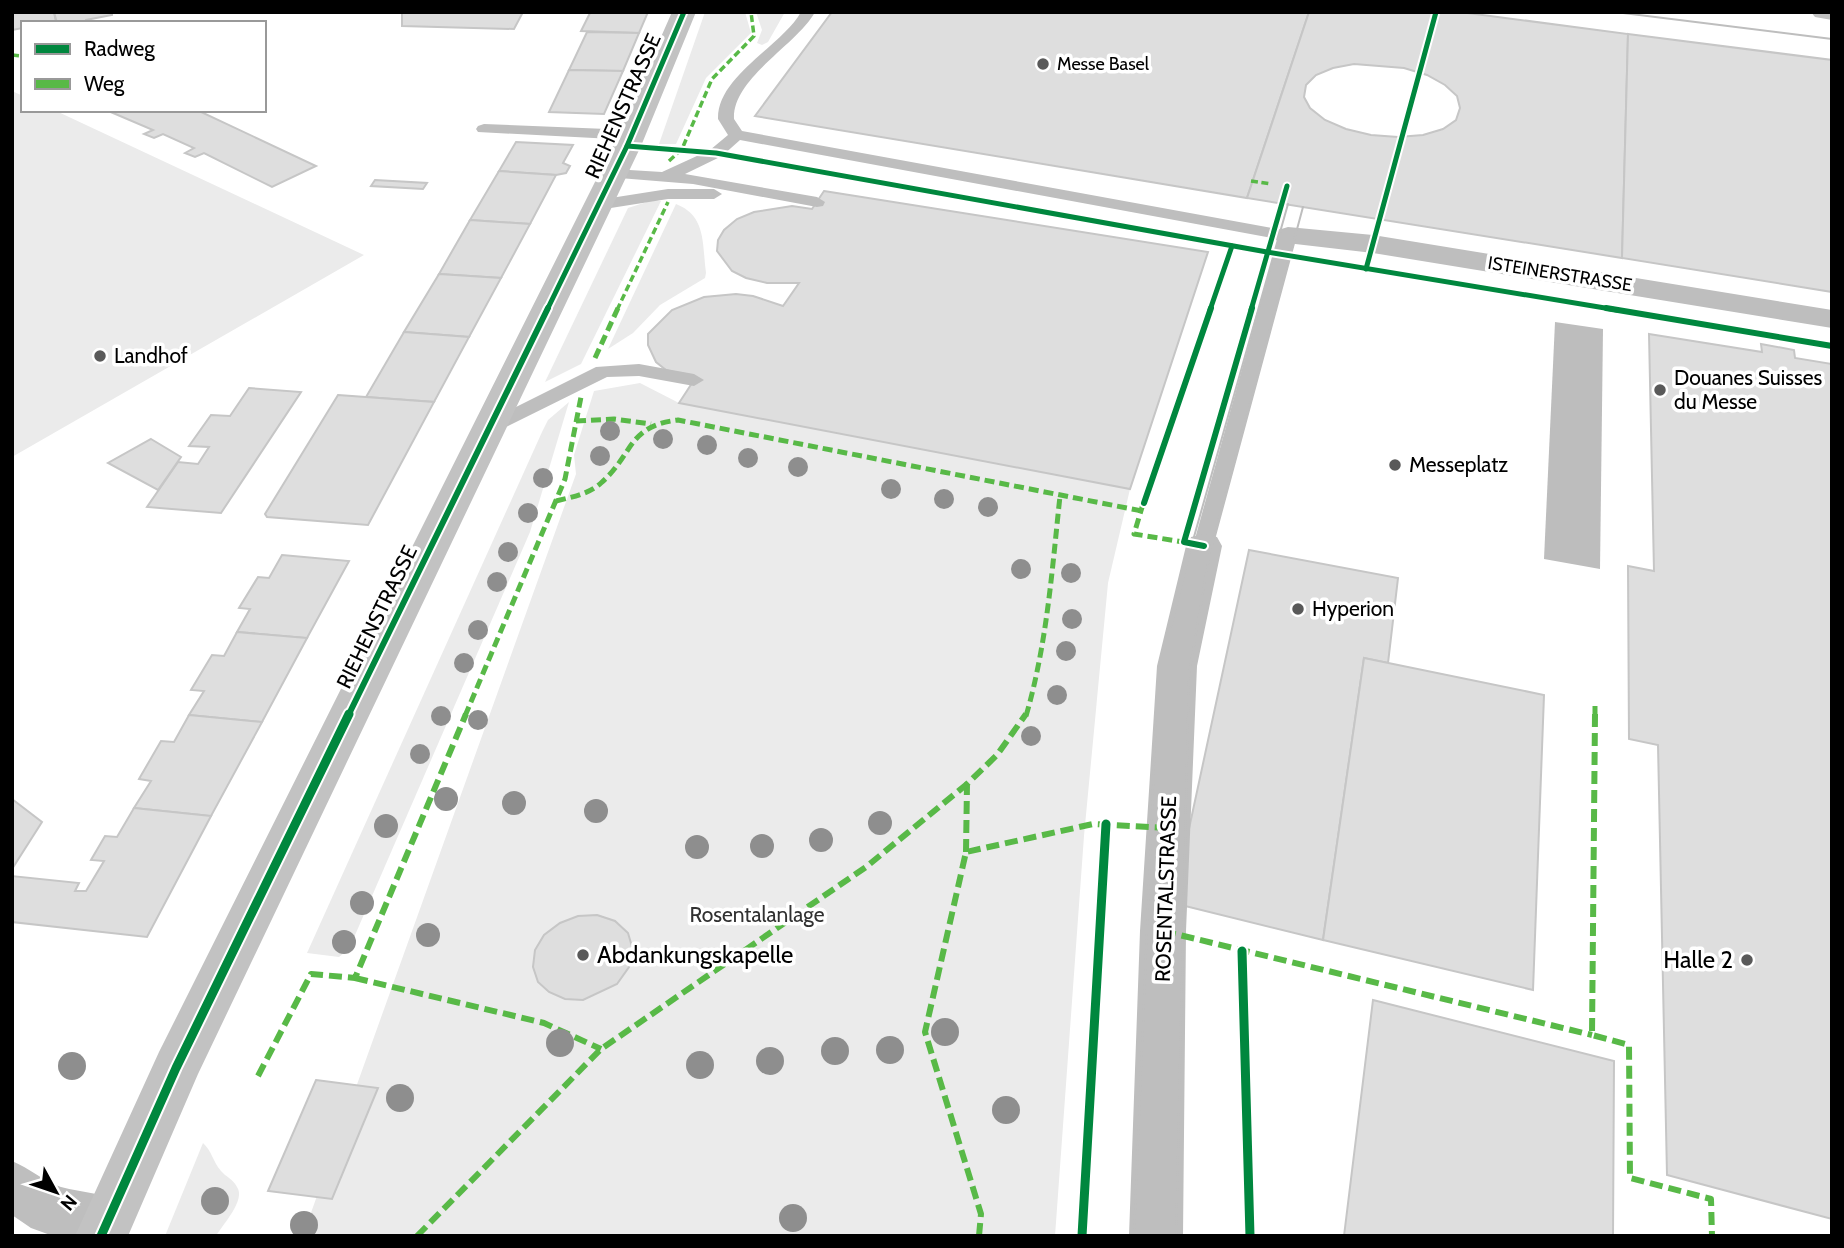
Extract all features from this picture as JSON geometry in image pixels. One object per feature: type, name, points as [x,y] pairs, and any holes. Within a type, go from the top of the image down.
[{"type":"main road","name":"RIEHENSTRASSE","points":[[104,1228],[176,1068],[614,174],[684,12]]},
{"type":"main road","points":[[1823,12],[1832,13]]},
{"type":"street","name":"ISTEINERSTRASSE","points":[[1288,236],[1373,244],[1832,319]]},
{"type":"street","name":"ROSENTALSTRASSE","points":[[1156,1236],[1163,931],[1177,666],[1204,546]]},
{"type":"street","points":[[12,1186],[50,1210],[104,1228]]},
{"type":"lane","points":[[808,12],[803,21],[744,79],[726,111],[727,124],[737,135],[1288,236],[1204,546]]},
{"type":"lane","points":[[484,129],[632,135]]},
{"type":"lane","points":[[667,176],[716,153],[737,135]]},
{"type":"lane","points":[[614,174],[667,176],[733,185],[817,202]]},
{"type":"lane","points":[[598,205],[668,194],[784,197]]},
{"type":"lane","points":[[489,428],[603,371],[639,370],[694,380]]},
{"type":"green space","points":[[705,12],[745,12],[751,33],[706,78],[676,144],[659,144]]},
{"type":"green space","points":[[756,12],[785,12],[768,42],[762,45],[757,43],[762,30]]},
{"type":"green space","name":"Landhof","points":[[12,91],[21,95],[21,112],[58,112],[364,255],[12,457]]},
{"type":"green space","points":[[653,200],[661,201],[581,364],[545,382],[628,208]]},
{"type":"green space","points":[[676,204],[686,209],[698,224],[703,242],[705,278],[660,305],[633,333],[608,349]]},
{"type":"green space","name":"Rosentalanlage","points":[[640,383],[679,403],[1130,489],[1108,583],[1084,836],[1055,1236],[303,1235],[576,474],[574,455],[594,391]]},
{"type":"green space","points":[[569,402],[530,532],[349,949],[339,957],[307,953],[542,432],[548,420]]},
{"type":"green space","points":[[203,1143],[218,1168],[237,1187],[239,1192],[236,1205],[216,1236],[165,1236]]},
{"type":"shaded area","points":[[1555,322],[1603,329],[1600,569],[1544,559]]},
{"type":"building","points":[[12,12],[54,12],[56,21],[21,21],[21,28],[12,30]]},
{"type":"building","points":[[54,12],[112,12],[112,15],[85,21],[56,21]]},
{"type":"building","points":[[523,12],[514,29],[402,26],[402,13]]},
{"type":"building","points":[[579,12],[648,12],[639,33],[581,31],[590,13]]},
{"type":"building","name":"Messe Basel","points":[[832,12],[1309,12],[1247,198],[755,116]]},
{"type":"building","points":[[1309,12],[1460,12],[1628,34],[1622,258],[1247,198]],"holes":[[[1354,64],[1404,68],[1427,75],[1445,85],[1457,96],[1460,108],[1456,120],[1443,129],[1423,135],[1371,135],[1325,120],[1310,108],[1304,97],[1306,85],[1316,75],[1333,68]]]},
{"type":"building","points":[[587,32],[639,33],[623,71],[569,70]]},
{"type":"building","points":[[1628,34],[1832,60],[1832,292],[1622,258]]},
{"type":"building","points":[[569,70],[623,71],[604,114],[549,112]]},
{"type":"building","points":[[111,112],[201,112],[316,166],[272,187],[204,153],[195,157],[185,153],[194,148],[163,134],[154,138],[144,134],[153,130]]},
{"type":"building","points":[[516,142],[573,145],[563,163],[570,166],[566,173],[556,175],[499,171]]},
{"type":"building","points":[[499,171],[556,175],[530,224],[470,220]]},
{"type":"building","points":[[375,180],[427,183],[423,189],[371,186]]},
{"type":"building","points":[[824,191],[1208,252],[1130,489],[679,403],[694,380],[666,370],[656,362],[648,345],[648,334],[672,310],[704,297],[736,294],[753,296],[783,306],[799,283],[767,283],[732,271],[717,251],[718,240],[724,230],[737,219],[754,212],[792,206],[812,209]]},
{"type":"building","points":[[470,220],[530,224],[501,278],[439,274]]},
{"type":"building","points":[[439,274],[501,278],[469,337],[404,332]]},
{"type":"building","points":[[404,332],[469,337],[434,402],[366,397]]},
{"type":"building","name":"Halle 2","points":[[1649,334],[1762,352],[1761,344],[1794,350],[1795,358],[1832,364],[1832,1219],[1667,1175],[1658,745],[1629,739],[1628,566],[1654,571]]},
{"type":"building","points":[[249,388],[301,392],[221,513],[147,507],[178,462],[198,464],[209,447],[189,446],[211,415],[230,416]]},
{"type":"building","points":[[338,395],[434,402],[368,525],[267,517],[265,514]]},
{"type":"building","points":[[151,439],[181,457],[158,490],[108,463]]},
{"type":"building","points":[[1249,550],[1398,578],[1388,663],[1364,658],[1323,940],[1173,903]]},
{"type":"building","points":[[282,555],[349,561],[307,638],[237,632],[250,609],[239,608],[258,577],[269,578]]},
{"type":"building","points":[[237,632],[307,638],[262,722],[189,715],[204,691],[191,690],[212,655],[224,656]]},
{"type":"building","points":[[1364,658],[1544,695],[1533,990],[1323,940]]},
{"type":"building","points":[[189,715],[262,722],[211,816],[134,808],[151,781],[139,779],[161,741],[174,742]]},
{"type":"building","points":[[12,799],[42,822],[12,869]]},
{"type":"building","points":[[134,808],[211,816],[147,937],[12,922],[12,876],[79,883],[75,891],[86,891],[104,861],[91,860],[105,836],[117,837]]},
{"type":"building","name":"Abdankungskapelle","points":[[597,915],[615,921],[628,933],[633,950],[629,967],[617,984],[583,1000],[565,999],[549,992],[538,982],[533,967],[535,950],[544,935],[560,923],[578,916]]},
{"type":"building","points":[[1373,1000],[1614,1061],[1613,1236],[1344,1236]]},
{"type":"building","points":[[316,1080],[378,1088],[332,1199],[268,1191]]},
{"type":"tram line","points":[[1615,12],[1832,39]]},
{"type":"tram line","points":[[1134,1236],[1156,717],[1171,627],[1190,551],[1288,204]]},
{"type":"tram line","points":[[1176,1236],[1189,675],[1210,552],[1303,207]]},
{"type":"marked path","points":[[669,161],[682,149],[712,79],[754,36],[751,12]]},
{"type":"marked path","points":[[12,55],[21,56]]},
{"type":"marked path","points":[[1251,181],[1271,184]]},
{"type":"marked path","points":[[595,358],[668,202]]},
{"type":"marked path","points":[[258,1076],[311,974],[355,978],[565,479],[581,397]]},
{"type":"marked path","points":[[576,421],[614,419],[651,424]]},
{"type":"marked path","points":[[556,501],[595,488],[642,432],[651,426],[678,420],[1142,511]]},
{"type":"marked path","points":[[966,852],[967,784],[997,755],[1025,719],[1038,674],[1060,496]]},
{"type":"marked path","points":[[1143,504],[1134,534],[1189,543]]},
{"type":"marked path","points":[[1595,705],[1592,1035],[1629,1045],[1630,1178],[1711,1199],[1712,1236]]},
{"type":"marked path","points":[[417,1236],[601,1049],[866,867],[967,784]]},
{"type":"marked path","points":[[979,1236],[981,1214],[925,1032],[966,852],[1093,824],[1167,828]]},
{"type":"marked path","points":[[1163,931],[1592,1035]]},
{"type":"marked path","points":[[355,978],[544,1023],[601,1049]]},
{"type":"cycle path","points":[[101,1236],[176,1068],[627,146],[684,12]]},
{"type":"cycle path","points":[[1366,269],[1436,12]]},
{"type":"cycle path","points":[[627,146],[716,153],[1267,252],[1832,346]]},
{"type":"cycle path","points":[[1204,546],[1184,542],[1287,186]]},
{"type":"cycle path","points":[[1144,503],[1232,246]]},
{"type":"cycle path","points":[[1082,1236],[1106,824]]},
{"type":"cycle path","points":[[1242,951],[1250,1236]]},
{"type":"place","name":"Messe Basel","points":[[1043,64]]},
{"type":"place","name":"Landhof","points":[[100,356]]},
{"type":"place","name":"Douanes Suisses du Messe","points":[[1660,390]]},
{"type":"place","name":"Messeplatz","points":[[1395,465]]},
{"type":"place","name":"Hyperion","points":[[1298,609]]},
{"type":"place","name":"Abdankungskapelle","points":[[583,955]]},
{"type":"place","name":"Halle 2","points":[[1747,960]]}]
